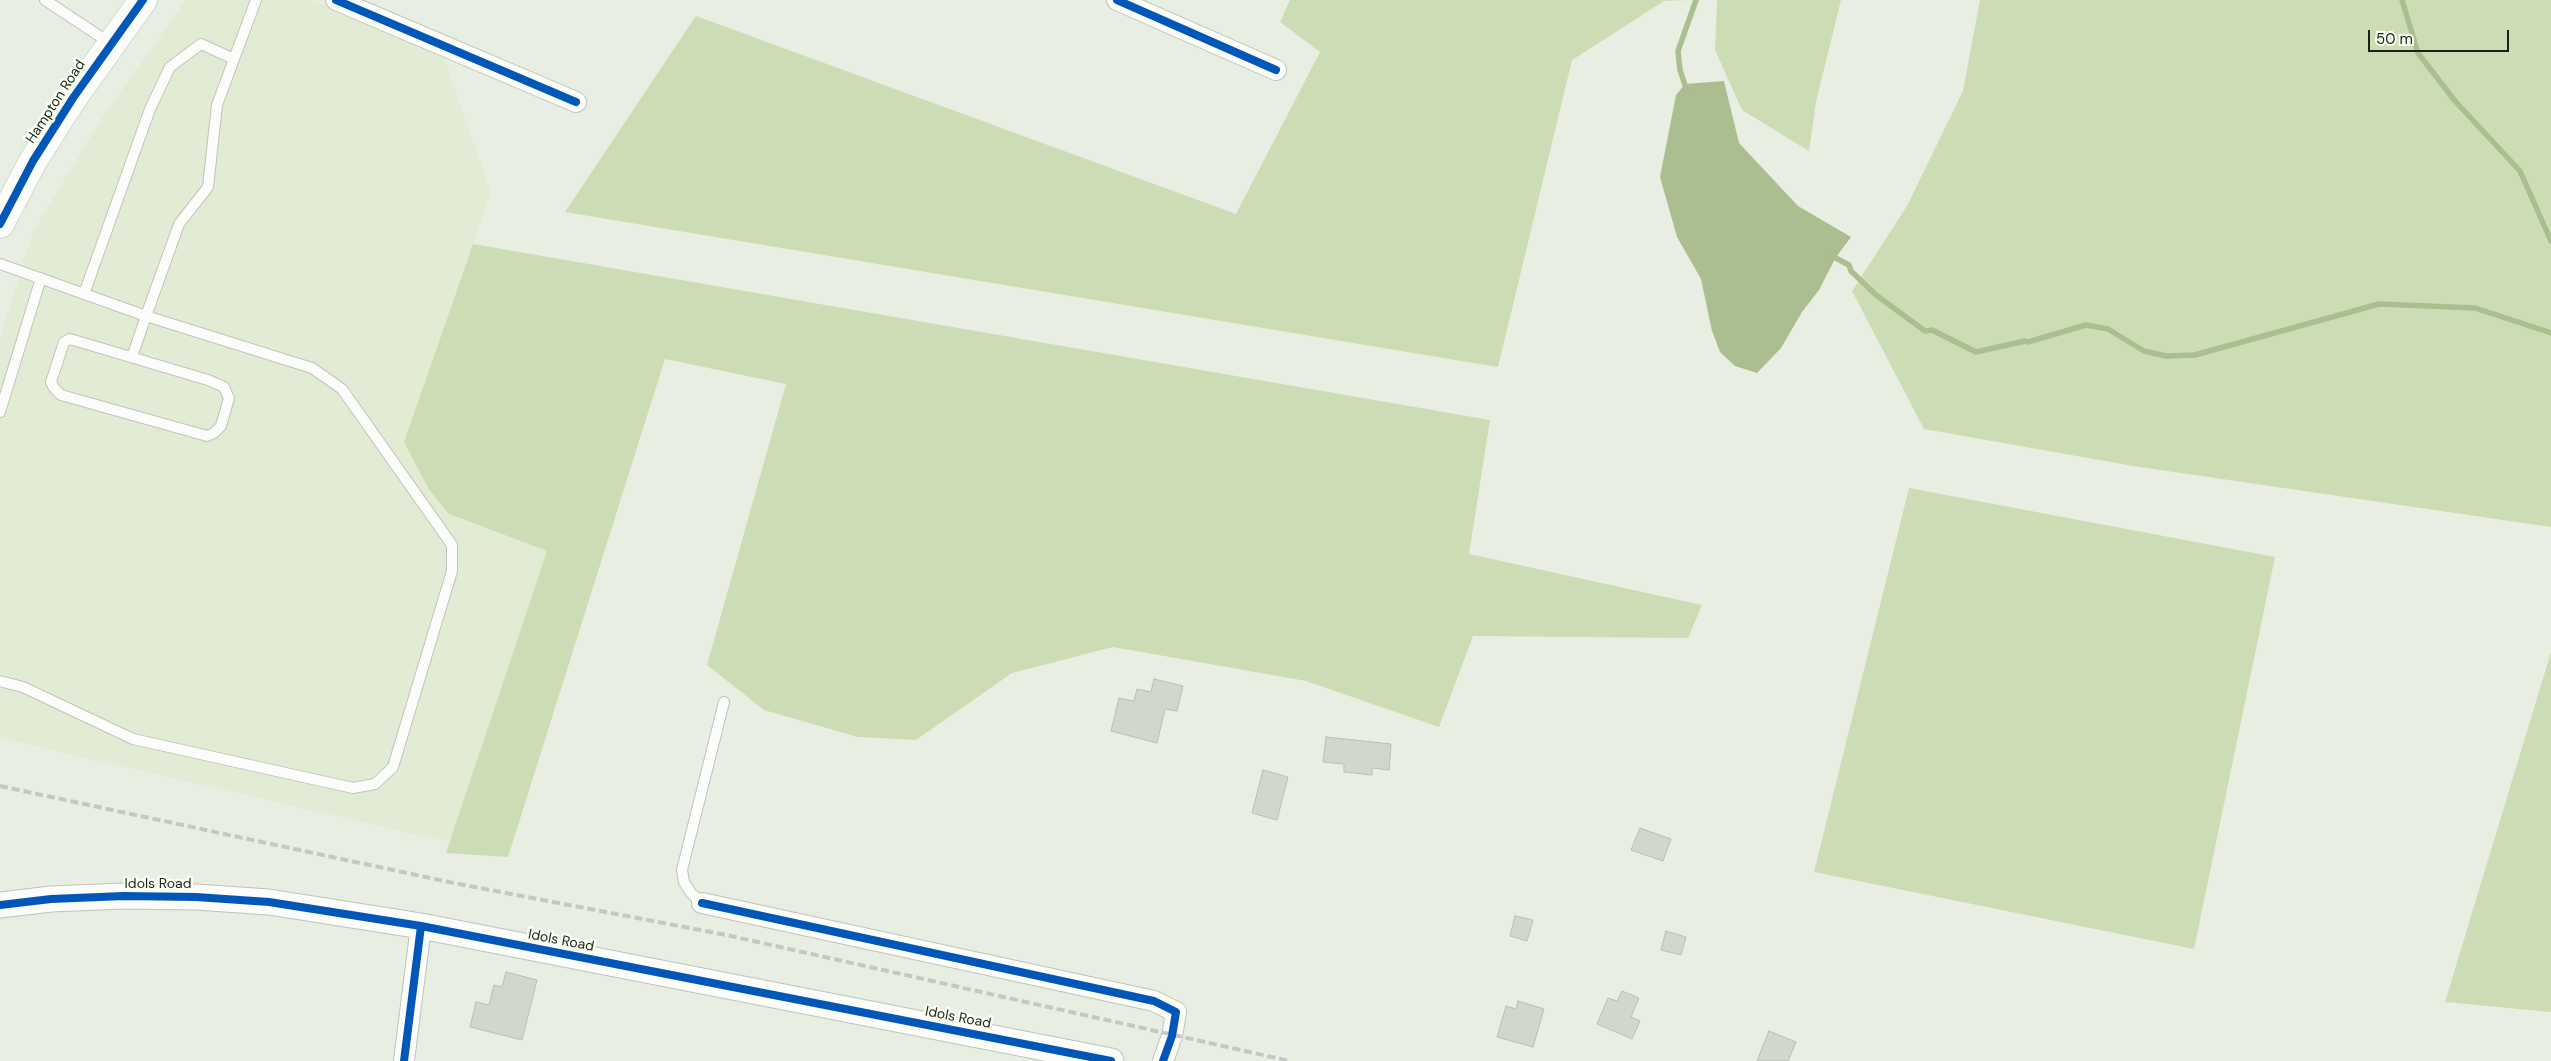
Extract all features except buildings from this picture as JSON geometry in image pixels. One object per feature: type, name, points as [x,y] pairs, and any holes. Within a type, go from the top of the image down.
[{"type":"main road","name":"Hampton Road","points":[[0,224],[33,160],[110,43],[143,0]]},
{"type":"street","points":[[336,0],[576,102]]},
{"type":"street","points":[[1117,0],[1276,70]]},
{"type":"street","name":"Idols Road","points":[[0,904],[51,899],[196,897],[269,902],[421,926],[1111,1061]]},
{"type":"street","points":[[702,903],[1154,1001],[1176,1012],[1172,1036],[1164,1061]]},
{"type":"street","points":[[404,1061],[421,926]]},
{"type":"lane","points":[[44,0],[110,43]]},
{"type":"lane","points":[[132,357],[179,224],[208,187],[217,104],[256,0]]},
{"type":"lane","points":[[84,294],[150,109],[170,67],[201,44],[234,59]]},
{"type":"lane","points":[[0,264],[146,316],[312,368],[342,389],[452,545],[452,571],[392,768],[375,784],[353,788],[133,739],[23,687],[0,681]]},
{"type":"lane","points":[[0,412],[41,278]]},
{"type":"lane","points":[[70,339],[132,357],[224,387],[229,398],[222,426],[214,433],[206,436],[61,395],[51,382],[64,342],[70,339]]},
{"type":"lane","points":[[702,903],[691,893],[684,882],[682,870],[724,702]]},
{"type":"shaded area","points":[[186,0],[311,0],[441,50],[491,192],[404,442],[568,558],[470,847],[0,738],[0,339],[33,232],[102,118]]},
{"type":"shaded area","points":[[1290,0],[1689,0],[1664,1],[1572,60],[1498,367],[565,212],[696,16],[1236,214],[1320,52],[1280,22]]},
{"type":"shaded area","points":[[1717,0],[1841,0],[1816,102],[1809,151],[1742,110],[1715,50]]},
{"type":"shaded area","points":[[1980,0],[2551,0],[2551,527],[2133,466],[1924,429],[1852,291],[1907,206],[1963,91]]},
{"type":"shaded area","points":[[1724,81],[1739,143],[1798,206],[1851,237],[1836,257],[1819,290],[1802,312],[1781,348],[1757,373],[1735,366],[1720,352],[1712,331],[1701,279],[1677,237],[1660,177],[1676,95],[1685,84]]},
{"type":"shaded area","points":[[473,244],[1490,420],[1469,554],[1702,605],[1688,638],[1473,636],[1439,727],[1306,681],[1113,647],[1012,673],[916,740],[858,737],[764,710],[707,665],[786,384],[665,359],[508,857],[446,853],[547,551],[449,514],[428,488],[404,442]]},
{"type":"shaded area","points":[[1909,488],[2275,557],[2194,949],[1814,872]]},
{"type":"shaded area","points":[[2551,652],[2551,1012],[2445,1002]]},
{"type":"waterway","points":[[1687,91],[1680,70],[1678,51],[1696,0]]},
{"type":"waterway","points":[[2402,0],[2418,53],[2455,101],[2520,171],[2551,241]]},
{"type":"waterway","points":[[1828,254],[1849,265],[1851,271],[1876,295],[1925,331],[1932,330],[1976,352],[2025,341],[2028,342],[2086,325],[2108,329],[2144,351],[2166,356],[2195,355],[2379,304],[2475,308],[2551,333]]},
{"type":"railway","points":[[0,786],[449,882],[731,936],[1290,1061]]},
{"type":"cycle path","points":[[0,224],[33,161],[73,98],[143,0]]},
{"type":"cycle path","points":[[336,0],[576,102]]},
{"type":"cycle path","points":[[1117,0],[1276,70]]},
{"type":"cycle path","points":[[0,905],[51,899],[124,896],[196,897],[269,902],[421,926],[1111,1061]]},
{"type":"cycle path","points":[[702,903],[1154,1001],[1176,1012],[1172,1036],[1163,1061]]},
{"type":"cycle path","points":[[404,1061],[421,926]]}]
